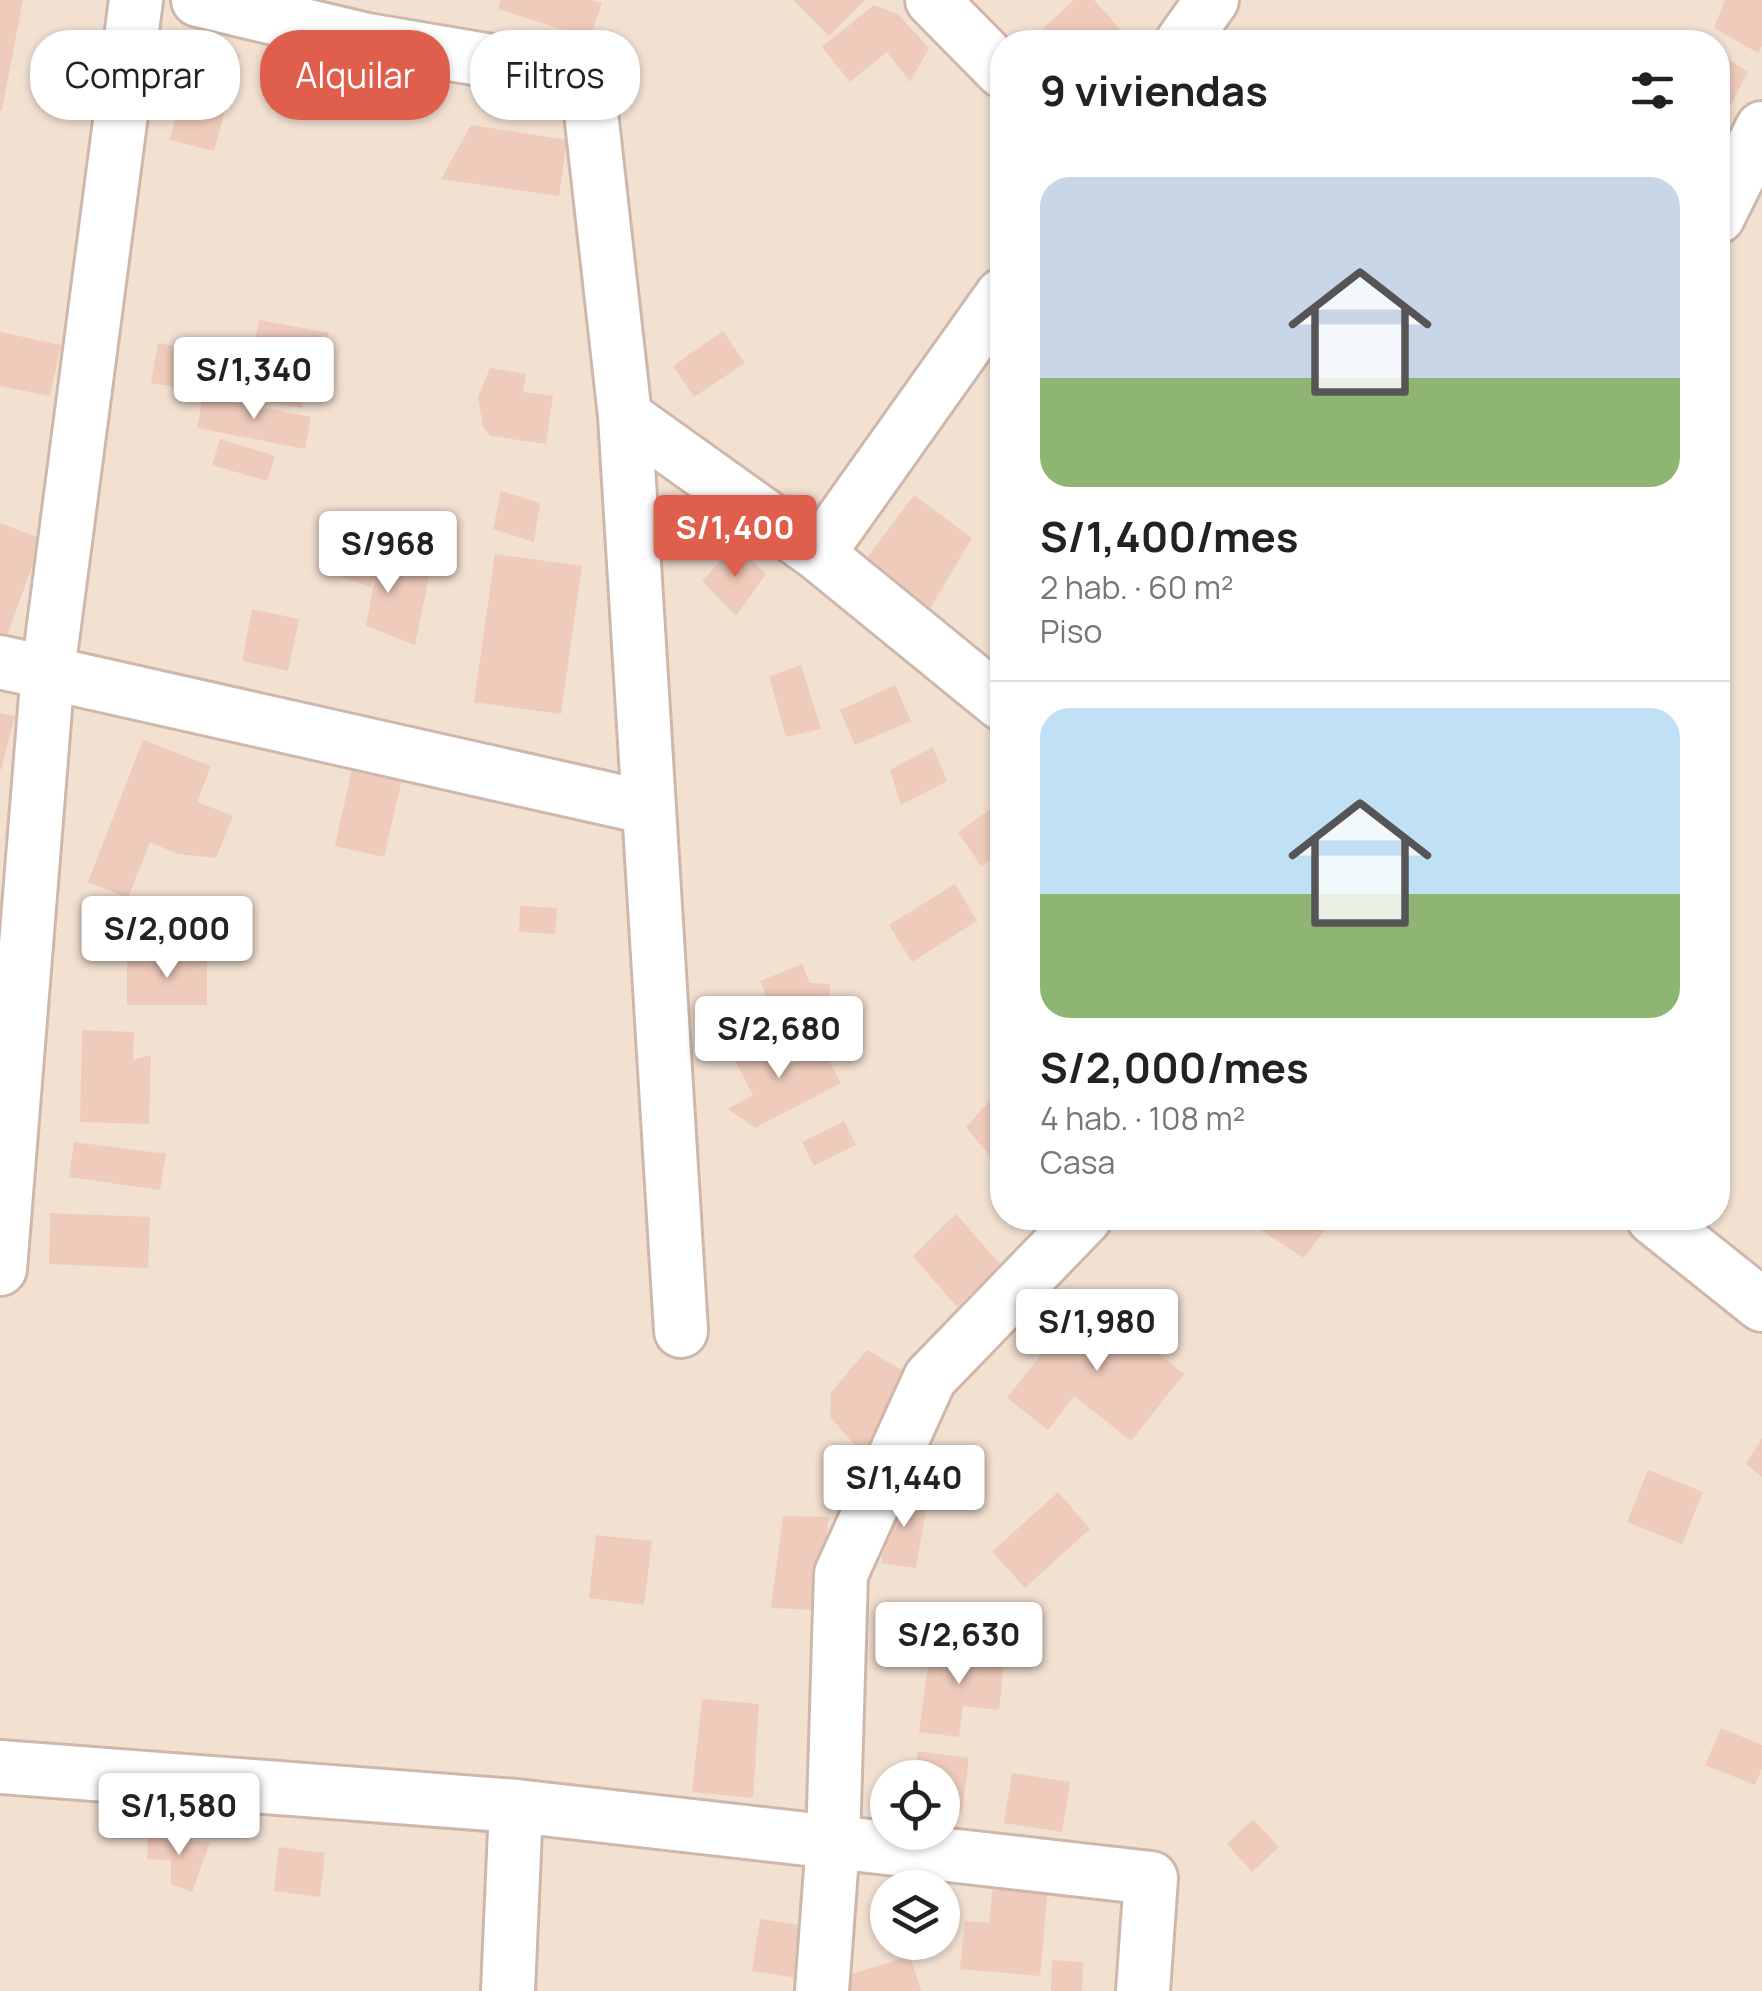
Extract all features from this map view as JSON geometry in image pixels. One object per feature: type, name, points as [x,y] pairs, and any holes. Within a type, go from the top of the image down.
[{"type":"street","points":[[0,1270],[24,667],[136,0]]},
{"type":"street","points":[[198,0],[367,40],[586,77],[625,416],[681,1331]]},
{"type":"street","points":[[932,0],[990,59]]},
{"type":"street","points":[[1191,30],[1212,0]]},
{"type":"street","points":[[1730,193],[1762,128]]},
{"type":"street","points":[[818,554],[990,312]]},
{"type":"street","points":[[625,416],[818,554],[990,694]]},
{"type":"street","points":[[24,667],[649,808]]},
{"type":"street","points":[[822,1991],[834,1842],[841,1574],[930,1378],[1073,1230]]},
{"type":"street","points":[[1668,1230],[1762,1304]]},
{"type":"street","points":[[0,1768],[516,1806],[1150,1878],[1142,1991]]},
{"type":"street","points":[[508,1991],[516,1806]]},
{"type":"shaded area","points":[[0,0],[1762,0],[1762,1991],[0,1991]]},
{"type":"building","points":[[0,0],[23,0],[2,110],[0,110]]},
{"type":"building","points":[[501,0],[602,3],[593,30],[565,30],[498,9]]},
{"type":"building","points":[[793,0],[865,0],[829,36]]},
{"type":"building","points":[[1074,0],[1094,0],[1121,30],[1042,30]]},
{"type":"building","points":[[1725,0],[1762,0],[1762,46],[1758,53],[1730,37],[1730,30],[1714,28]]},
{"type":"building","points":[[874,5],[898,14],[929,48],[910,82],[887,52],[850,82],[822,47]]},
{"type":"building","points":[[1730,61],[1748,72],[1730,106]]},
{"type":"building","points":[[175,120],[222,120],[214,151],[170,140]]},
{"type":"building","points":[[471,125],[567,140],[559,196],[441,179]]},
{"type":"building","points":[[259,320],[329,333],[323,364],[253,351]]},
{"type":"building","points":[[723,331],[745,363],[694,397],[673,366]]},
{"type":"building","points":[[0,332],[61,345],[50,396],[0,386]]},
{"type":"building","points":[[158,343],[309,369],[302,408],[151,383]]},
{"type":"building","points":[[490,368],[526,374],[523,392],[553,396],[546,444],[491,436],[483,427],[478,397]]},
{"type":"building","points":[[203,396],[311,417],[305,449],[197,428]]},
{"type":"building","points":[[220,439],[275,456],[267,481],[212,465]]},
{"type":"building","points":[[501,491],[540,503],[534,542],[493,529]]},
{"type":"building","points":[[914,495],[972,538],[927,614],[861,566]]},
{"type":"building","points":[[0,523],[42,539],[5,641],[0,639]]},
{"type":"building","points":[[735,545],[766,574],[736,616],[702,581]]},
{"type":"building","points":[[350,547],[381,559],[371,587],[336,575]]},
{"type":"building","points":[[495,554],[582,566],[561,714],[474,702]]},
{"type":"building","points":[[376,571],[429,576],[415,645],[366,626]]},
{"type":"building","points":[[252,609],[299,619],[288,671],[242,661]]},
{"type":"building","points":[[801,665],[821,729],[786,737],[769,676]]},
{"type":"building","points":[[895,685],[911,721],[855,745],[840,710]]},
{"type":"building","points":[[0,713],[15,716],[1,770],[0,770]]},
{"type":"building","points":[[143,740],[211,766],[197,802],[233,816],[216,858],[178,854],[150,842],[128,898],[88,882]]},
{"type":"building","points":[[933,747],[947,781],[901,805],[890,770]]},
{"type":"building","points":[[355,755],[405,766],[384,857],[335,846]]},
{"type":"building","points":[[990,809],[990,860],[981,866],[958,832]]},
{"type":"building","points":[[955,884],[977,921],[912,962],[889,925]]},
{"type":"building","points":[[520,906],[557,908],[555,934],[519,932]]},
{"type":"building","points":[[127,957],[207,957],[207,1005],[127,1005]]},
{"type":"building","points":[[802,964],[810,983],[830,984],[829,1002],[777,1024],[760,981]]},
{"type":"building","points":[[82,1030],[134,1032],[133,1060],[151,1055],[149,1124],[80,1122]]},
{"type":"building","points":[[765,1035],[782,1068],[822,1047],[841,1083],[755,1128],[728,1109],[753,1095],[731,1053]]},
{"type":"building","points":[[990,1100],[990,1156],[966,1127]]},
{"type":"building","points":[[844,1121],[856,1145],[814,1166],[802,1142]]},
{"type":"building","points":[[74,1142],[166,1154],[160,1190],[69,1177]]},
{"type":"building","points":[[50,1213],[150,1217],[148,1268],[49,1264]]},
{"type":"building","points":[[956,1214],[1001,1265],[957,1307],[913,1256]]},
{"type":"building","points":[[1261,1230],[1324,1230],[1304,1258]]},
{"type":"building","points":[[1086,1297],[1184,1374],[1131,1441],[1074,1396],[1048,1430],[1007,1398]]},
{"type":"building","points":[[867,1350],[912,1376],[900,1405],[862,1453],[830,1417],[831,1392]]},
{"type":"building","points":[[1762,1438],[1762,1477],[1746,1464]]},
{"type":"building","points":[[1648,1470],[1703,1492],[1682,1544],[1627,1522]]},
{"type":"building","points":[[893,1492],[928,1498],[916,1568],[881,1563]]},
{"type":"building","points":[[1058,1492],[1090,1529],[1025,1588],[992,1552]]},
{"type":"building","points":[[783,1516],[829,1517],[816,1610],[771,1608]]},
{"type":"building","points":[[596,1535],[652,1541],[644,1605],[589,1598]]},
{"type":"building","points":[[931,1644],[1005,1653],[999,1710],[963,1706],[959,1737],[919,1732]]},
{"type":"building","points":[[702,1699],[759,1704],[753,1798],[692,1792]]},
{"type":"building","points":[[1721,1728],[1762,1745],[1762,1768],[1755,1785],[1705,1765]]},
{"type":"building","points":[[918,1751],[969,1758],[962,1811],[960,1760],[917,1760]]},
{"type":"building","points":[[1012,1773],[1070,1782],[1062,1832],[1004,1823]]},
{"type":"building","points":[[1253,1819],[1279,1847],[1252,1872],[1227,1844]]},
{"type":"building","points":[[148,1830],[173,1839],[210,1842],[192,1892],[171,1884],[171,1860],[147,1859]]},
{"type":"building","points":[[279,1847],[325,1853],[320,1897],[274,1891]]},
{"type":"building","points":[[993,1883],[1048,1888],[1040,1976],[960,1969],[965,1921],[989,1923]]},
{"type":"building","points":[[760,1919],[806,1926],[797,1978],[752,1971]]},
{"type":"building","points":[[897,1960],[911,1960],[921,1991],[846,1991],[842,1977]]},
{"type":"building","points":[[1052,1960],[1083,1962],[1082,1991],[1051,1991]]}]
